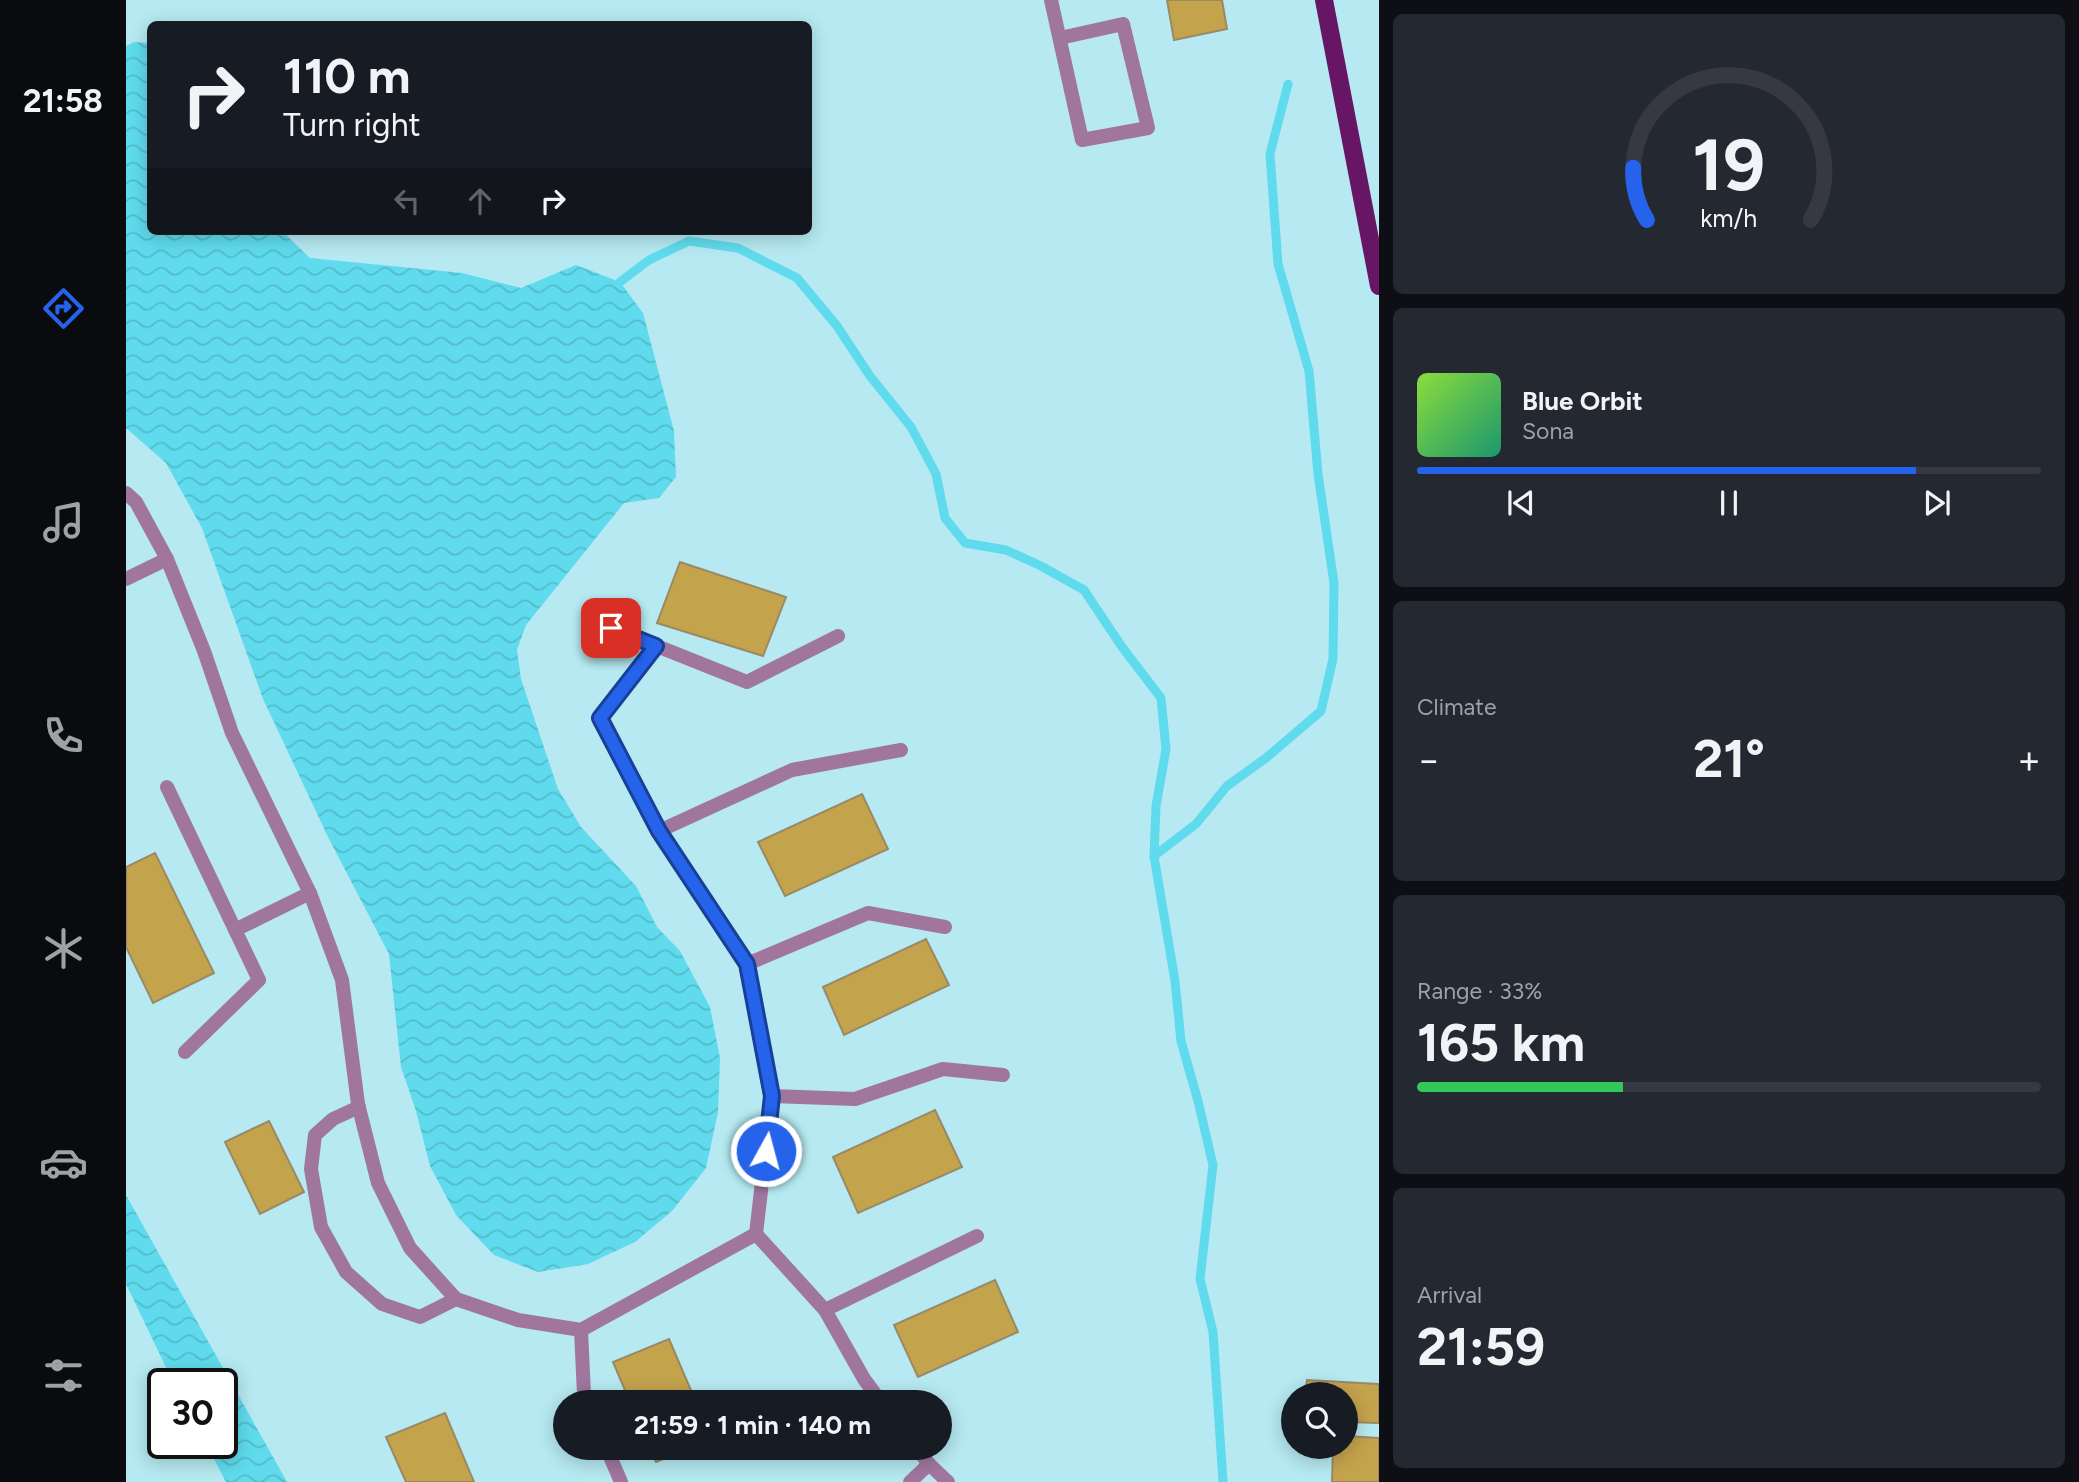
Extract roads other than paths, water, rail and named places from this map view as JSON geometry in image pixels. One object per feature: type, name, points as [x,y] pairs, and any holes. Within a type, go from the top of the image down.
[{"type":"main road","points":[[1324,0],[1379,286]]},
{"type":"street","points":[[1051,0],[1082,140],[1148,128],[1123,23],[1060,38]]},
{"type":"street","points":[[126,493],[136,502],[167,559],[204,651],[232,733],[310,893],[342,980],[359,1107],[378,1183],[410,1248],[457,1299],[518,1320],[581,1330],[756,1234]]},
{"type":"street","points":[[126,579],[167,559]]},
{"type":"street","points":[[589,619],[747,682],[838,636]]},
{"type":"street","points":[[656,646],[600,718],[659,831],[747,964],[772,1096],[756,1234],[825,1310],[872,1390]]},
{"type":"street","points":[[659,831],[792,770],[901,750]]},
{"type":"street","points":[[167,788],[259,980],[186,1052]]},
{"type":"street","points":[[235,930],[310,893]]},
{"type":"street","points":[[747,964],[868,913],[945,927]]},
{"type":"street","points":[[772,1096],[855,1099],[943,1069],[1003,1075]]},
{"type":"street","points":[[359,1107],[333,1119],[315,1135],[311,1169],[321,1227],[346,1272],[382,1304],[420,1317],[457,1299]]},
{"type":"street","points":[[825,1310],[977,1236]]},
{"type":"street","points":[[581,1330],[583,1390]]},
{"type":"street","points":[[612,1460],[621,1482]]},
{"type":"street","points":[[926,1460],[948,1482]]},
{"type":"street","points":[[910,1482],[929,1464]]},
{"type":"water","points":[[134,42],[147,43],[147,235],[286,235],[310,258],[462,273],[521,288],[576,265],[620,282],[643,313],[674,431],[676,477],[659,498],[624,503],[526,625],[517,650],[521,679],[558,789],[581,827],[636,886],[657,927],[680,951],[710,1007],[720,1058],[718,1112],[706,1168],[672,1211],[635,1242],[588,1264],[538,1272],[494,1255],[456,1215],[430,1166],[401,1067],[389,954],[329,839],[263,699],[202,528],[166,463],[126,428],[126,46]]},
{"type":"water","points":[[126,1195],[223,1368],[166,1368],[126,1284]]},
{"type":"water","points":[[238,1395],[287,1482],[226,1482],[214,1459],[238,1459]]},
{"type":"waterway","points":[[1154,856],[1196,824],[1227,786],[1266,758],[1321,711],[1333,659],[1334,583],[1318,474],[1309,371],[1278,264],[1270,154],[1288,84]]},
{"type":"waterway","points":[[620,282],[649,260],[689,241],[738,248],[797,278],[837,326],[870,376],[911,427],[936,474],[945,518],[965,543],[1006,550],[1084,590],[1122,647],[1161,698],[1166,749],[1156,806],[1154,856],[1175,981],[1181,1041],[1213,1165],[1200,1279],[1213,1332],[1223,1482]]}]
